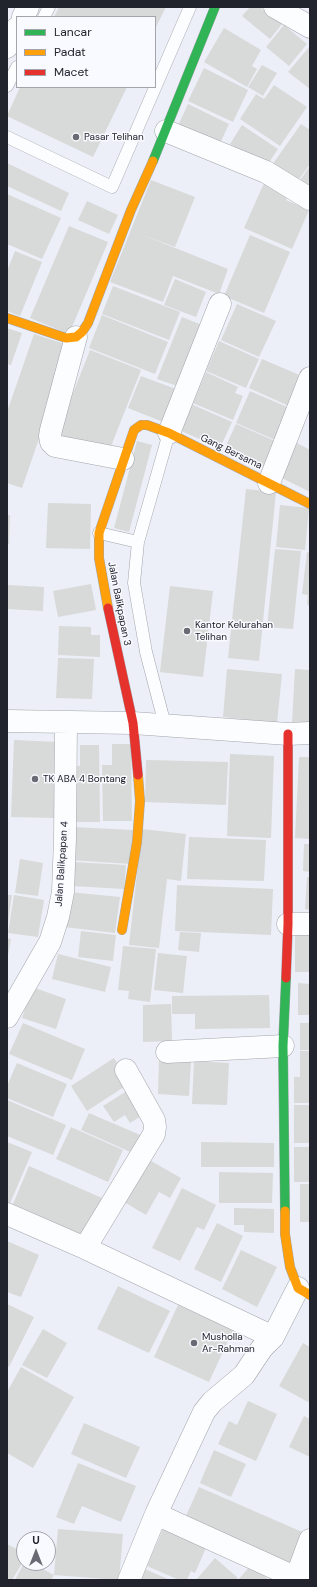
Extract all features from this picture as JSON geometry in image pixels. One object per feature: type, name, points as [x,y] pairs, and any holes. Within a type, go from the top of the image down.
[{"type":"street","points":[[24,16],[28,7]]},
{"type":"street","points":[[7,318],[66,338],[76,337],[82,332],[88,323],[131,210],[166,131],[215,7]]},
{"type":"street","points":[[275,7],[310,27]]},
{"type":"street","points":[[7,47],[16,30]]},
{"type":"street","points":[[166,131],[266,172],[310,199]]},
{"type":"street","points":[[169,433],[220,304]]},
{"type":"street","points":[[76,337],[51,430],[51,442],[55,446],[123,459]]},
{"type":"street","points":[[269,483],[310,378]]},
{"type":"street","name":"Gang Bersama","points":[[141,425],[147,424],[169,433],[310,504]]},
{"type":"street","name":"Jalan Balikpapan 3","points":[[122,930],[137,842],[140,801],[133,723],[103,586],[99,558],[99,533],[134,430],[141,425]]},
{"type":"street","points":[[7,721],[133,723],[288,734],[310,733]]},
{"type":"street","name":"Jalan Balikpapan 4","points":[[7,1017],[50,942],[58,917],[63,892],[66,722]]},
{"type":"street","points":[[129,1580],[156,1514],[204,1412],[212,1402],[244,1375],[262,1348],[273,1336],[304,1292],[290,1267],[285,1234],[283,1046],[288,924],[288,734]]},
{"type":"street","points":[[288,924],[310,924]]},
{"type":"street","points":[[167,1052],[283,1046]]},
{"type":"street","points":[[85,1248],[154,1134],[154,1120],[126,1070]]},
{"type":"street","points":[[7,1214],[85,1248],[273,1336]]},
{"type":"street","points":[[156,1514],[298,1579],[310,1540]]},
{"type":"lane","points":[[44,16],[49,7]]},
{"type":"lane","points":[[156,85],[190,7]]},
{"type":"lane","points":[[7,86],[16,69]]},
{"type":"lane","points":[[7,137],[112,187],[155,88]]},
{"type":"lane","points":[[165,725],[146,652],[134,583],[138,542],[169,433]]},
{"type":"lane","points":[[99,533],[138,542]]},
{"type":"building","points":[[59,7],[166,7],[156,27],[156,16],[54,16]]},
{"type":"building","points":[[250,7],[260,7],[282,24],[270,39],[242,16]]},
{"type":"building","points":[[284,25],[307,44],[289,66],[266,47]]},
{"type":"building","points":[[224,28],[261,50],[252,66],[257,69],[247,87],[204,62]]},
{"type":"building","points":[[310,46],[310,89],[288,72]]},
{"type":"building","points":[[262,65],[277,73],[263,96],[248,87]]},
{"type":"building","points":[[204,68],[248,90],[233,122],[188,101]]},
{"type":"building","points":[[274,85],[307,107],[280,146],[240,119],[256,94],[264,99]]},
{"type":"building","name":"Pasar Telihan","points":[[20,88],[127,88],[93,157],[7,116]]},
{"type":"building","points":[[188,104],[229,124],[217,150],[176,130]]},
{"type":"building","points":[[301,124],[310,130],[310,164],[297,182],[272,165]]},
{"type":"building","points":[[242,125],[278,149],[266,167],[230,144]]},
{"type":"building","points":[[7,163],[69,193],[61,211],[7,186]]},
{"type":"building","points":[[310,166],[310,191],[298,183]]},
{"type":"building","points":[[151,180],[195,197],[175,247],[140,234],[228,269],[219,294],[173,276],[163,302],[110,282]]},
{"type":"building","points":[[265,181],[290,192],[286,200],[309,210],[292,249],[244,228]]},
{"type":"building","points":[[7,194],[61,218],[42,259],[7,244]]},
{"type":"building","points":[[87,201],[118,215],[109,234],[78,220]]},
{"type":"building","points":[[69,226],[108,242],[69,334],[30,318]]},
{"type":"building","points":[[250,235],[290,252],[264,313],[224,296]]},
{"type":"building","points":[[15,251],[42,262],[20,316],[7,311],[7,271]]},
{"type":"building","points":[[175,279],[206,292],[196,317],[164,305]]},
{"type":"building","points":[[113,286],[180,312],[169,340],[102,314]]},
{"type":"building","points":[[237,304],[276,321],[259,357],[221,340]]},
{"type":"building","points":[[102,315],[168,342],[155,374],[89,348]]},
{"type":"building","points":[[182,317],[207,327],[183,388],[157,379]]},
{"type":"building","points":[[7,328],[22,333],[11,365],[7,364]]},
{"type":"building","points":[[34,334],[71,346],[22,488],[7,483],[7,412]]},
{"type":"building","points":[[219,341],[259,359],[246,388],[206,371]]},
{"type":"building","points":[[90,350],[141,370],[108,454],[57,434]]},
{"type":"building","points":[[262,359],[304,377],[291,407],[249,388]]},
{"type":"building","points":[[206,372],[238,387],[235,393],[243,396],[233,420],[193,403]]},
{"type":"building","points":[[141,376],[181,391],[168,424],[128,408]]},
{"type":"building","points":[[250,391],[294,410],[280,442],[236,423]]},
{"type":"building","points":[[191,404],[232,422],[220,448],[179,430]]},
{"type":"building","points":[[236,424],[282,444],[269,470],[224,450]]},
{"type":"building","points":[[137,441],[152,445],[129,532],[114,528]]},
{"type":"building","points":[[297,443],[310,450],[310,492],[280,477]]},
{"type":"building","points":[[246,489],[276,492],[259,661],[228,658]]},
{"type":"building","points":[[48,503],[91,504],[90,549],[46,548]]},
{"type":"building","points":[[280,505],[309,508],[305,550],[276,547]]},
{"type":"building","points":[[7,515],[10,515],[9,544],[7,544]]},
{"type":"building","points":[[275,549],[301,551],[293,629],[267,627]]},
{"type":"building","points":[[307,552],[310,553],[310,607],[307,604],[308,595],[302,594]]},
{"type":"building","points":[[91,584],[96,610],[58,617],[53,591]]},
{"type":"building","points":[[7,585],[44,587],[43,611],[7,609]]},
{"type":"building","name":"Kantor Kelurahan Telihan","points":[[170,586],[213,591],[203,677],[160,672]]},
{"type":"building","points":[[59,626],[91,627],[91,635],[100,635],[100,657],[58,655]]},
{"type":"building","points":[[58,658],[94,659],[92,699],[56,698]]},
{"type":"building","points":[[227,669],[282,674],[277,723],[223,717]]},
{"type":"building","points":[[295,669],[310,670],[310,723],[292,723]]},
{"type":"building","name":"TK ABA 4 Bontang","points":[[14,740],[59,742],[57,818],[11,817]]},
{"type":"building","points":[[112,744],[131,744],[132,821],[103,821],[102,765],[112,765]]},
{"type":"building","points":[[80,745],[99,745],[100,822],[71,822],[70,766],[80,766]]},
{"type":"building","points":[[230,754],[274,756],[271,838],[227,836]]},
{"type":"building","points":[[299,757],[310,757],[310,839],[295,838]]},
{"type":"building","points":[[146,760],[228,762],[226,805],[145,802]]},
{"type":"building","points":[[72,827],[133,830],[131,864],[70,860]]},
{"type":"building","points":[[142,829],[186,834],[181,881],[167,879],[159,948],[129,945]]},
{"type":"building","points":[[189,837],[266,840],[264,881],[187,879]]},
{"type":"building","points":[[304,844],[310,844],[310,872],[303,871]]},
{"type":"building","points":[[20,859],[43,863],[38,896],[15,893]]},
{"type":"building","points":[[73,862],[126,865],[124,889],[72,886]]},
{"type":"building","points":[[307,877],[310,877],[310,910],[305,909]]},
{"type":"building","points":[[177,885],[273,889],[271,935],[175,931]]},
{"type":"building","points":[[69,892],[120,897],[115,933],[64,927]]},
{"type":"building","points":[[7,895],[12,895],[8,923],[7,923]]},
{"type":"building","points":[[14,895],[44,900],[38,937],[8,933]]},
{"type":"building","points":[[81,931],[116,935],[113,961],[78,957]]},
{"type":"building","points":[[295,931],[310,931],[310,972],[295,972]]},
{"type":"building","points":[[180,932],[201,933],[199,952],[178,950]]},
{"type":"building","points":[[7,938],[11,939],[8,955],[7,955]]},
{"type":"building","points":[[123,946],[156,949],[150,1002],[128,999],[129,991],[118,990]]},
{"type":"building","points":[[158,953],[187,956],[183,993],[154,990]]},
{"type":"building","points":[[58,954],[111,967],[105,992],[52,979]]},
{"type":"building","points":[[298,983],[310,984],[310,1015],[298,1015]]},
{"type":"building","points":[[32,987],[66,999],[56,1029],[22,1018]]},
{"type":"building","points":[[269,995],[270,1028],[195,1029],[195,1014],[172,1014],[172,996]]},
{"type":"building","points":[[171,1004],[172,1041],[143,1042],[143,1005]]},
{"type":"building","points":[[23,1023],[85,1049],[72,1080],[9,1054]]},
{"type":"building","points":[[300,1023],[310,1023],[310,1050],[300,1050]]},
{"type":"building","points":[[300,1051],[310,1051],[310,1103],[294,1103],[294,1077],[300,1077]]},
{"type":"building","points":[[114,1058],[130,1083],[87,1111],[71,1086]]},
{"type":"building","points":[[159,1059],[191,1061],[189,1096],[158,1094]]},
{"type":"building","points":[[194,1061],[229,1063],[227,1105],[192,1104]]},
{"type":"building","points":[[17,1063],[67,1084],[53,1117],[7,1098],[7,1086]]},
{"type":"building","points":[[130,1089],[146,1113],[130,1123],[125,1115],[114,1122],[103,1106]]},
{"type":"building","points":[[7,1100],[66,1125],[53,1155],[7,1136]]},
{"type":"building","points":[[294,1105],[310,1105],[310,1143],[294,1143]]},
{"type":"building","points":[[89,1113],[145,1137],[137,1155],[81,1130]]},
{"type":"building","points":[[71,1127],[123,1150],[108,1182],[56,1159]]},
{"type":"building","points":[[7,1142],[32,1152],[8,1208],[7,1208]]},
{"type":"building","points":[[201,1142],[274,1143],[274,1167],[201,1167]]},
{"type":"building","points":[[294,1147],[310,1147],[310,1182],[294,1182]]},
{"type":"building","points":[[144,1157],[181,1178],[170,1198],[159,1192],[146,1215],[119,1199]]},
{"type":"building","points":[[29,1166],[102,1198],[85,1236],[13,1204]]},
{"type":"building","points":[[219,1172],[273,1173],[272,1203],[219,1203]]},
{"type":"building","points":[[300,1184],[310,1184],[310,1222],[300,1222]]},
{"type":"building","points":[[182,1188],[216,1205],[204,1230],[197,1227],[180,1261],[152,1248]]},
{"type":"building","points":[[234,1208],[274,1209],[274,1233],[244,1232],[244,1225],[234,1225]]},
{"type":"building","points":[[217,1223],[243,1236],[221,1282],[194,1269]]},
{"type":"building","points":[[7,1241],[39,1255],[21,1297],[7,1292]]},
{"type":"building","points":[[241,1250],[277,1267],[257,1307],[222,1289]]},
{"type":"building","points":[[118,1286],[170,1311],[149,1353],[97,1329]]},
{"type":"building","points":[[7,1304],[34,1317],[9,1367],[7,1366]]},
{"type":"building","name":"Musholla Ar-Rahman","points":[[178,1305],[233,1330],[209,1382],[154,1357]]},
{"type":"building","points":[[43,1329],[67,1343],[47,1378],[22,1365]]},
{"type":"building","points":[[303,1343],[310,1347],[310,1399],[308,1402],[279,1386]]},
{"type":"building","points":[[21,1367],[74,1397],[33,1468],[7,1453],[7,1392]]},
{"type":"building","points":[[248,1401],[277,1414],[256,1461],[218,1444],[229,1421],[237,1425]]},
{"type":"building","points":[[304,1416],[310,1419],[310,1457],[289,1447]]},
{"type":"building","points":[[84,1423],[140,1447],[126,1478],[71,1454]]},
{"type":"building","points":[[214,1450],[246,1464],[231,1497],[200,1483]]},
{"type":"building","points":[[78,1463],[136,1486],[121,1522],[82,1506],[74,1524],[56,1517]]},
{"type":"building","points":[[199,1487],[309,1535],[295,1567],[185,1518]]},
{"type":"building","points":[[58,1529],[123,1534],[119,1580],[54,1575],[54,1571],[56,1571]]},
{"type":"building","points":[[163,1529],[206,1548],[195,1573],[191,1571],[187,1580],[179,1580],[147,1566]]},
{"type":"building","points":[[7,1544],[16,1549],[16,1571],[17,1571],[12,1580],[7,1580]]},
{"type":"building","points":[[215,1558],[238,1578],[236,1580],[196,1580]]},
{"type":"building","points":[[251,1565],[269,1580],[238,1580]]},
{"type":"building","points":[[145,1569],[170,1580],[141,1580]]},
{"type":"building","points":[[20,1571],[47,1571],[54,1575],[51,1580],[15,1580]]},
{"type":"traffic: fast","points":[[153,161],[215,7]]},
{"type":"traffic: fast","points":[[285,1211],[283,1046],[286,978]]},
{"type":"traffic: slow","points":[[7,318],[66,338],[76,337],[82,332],[88,323],[131,210],[153,161]]},
{"type":"traffic: slow","points":[[108,608],[99,558],[99,533],[134,430],[141,425],[147,425],[169,433],[310,504]]},
{"type":"traffic: slow","points":[[122,930],[137,842],[140,801],[138,775]]},
{"type":"traffic: slow","points":[[285,1211],[285,1234],[290,1267],[298,1288],[310,1295]]},
{"type":"traffic: jam","points":[[108,608],[133,723],[138,775]]},
{"type":"traffic: jam","points":[[286,978],[288,924],[288,734]]},
{"type":"place","name":"Pasar Telihan","points":[[76,137]]},
{"type":"place","name":"Kantor Kelurahan Telihan","points":[[187,631]]},
{"type":"place","name":"TK ABA 4 Bontang","points":[[35,779]]},
{"type":"place","name":"Musholla Ar-Rahman","points":[[194,1343]]}]
